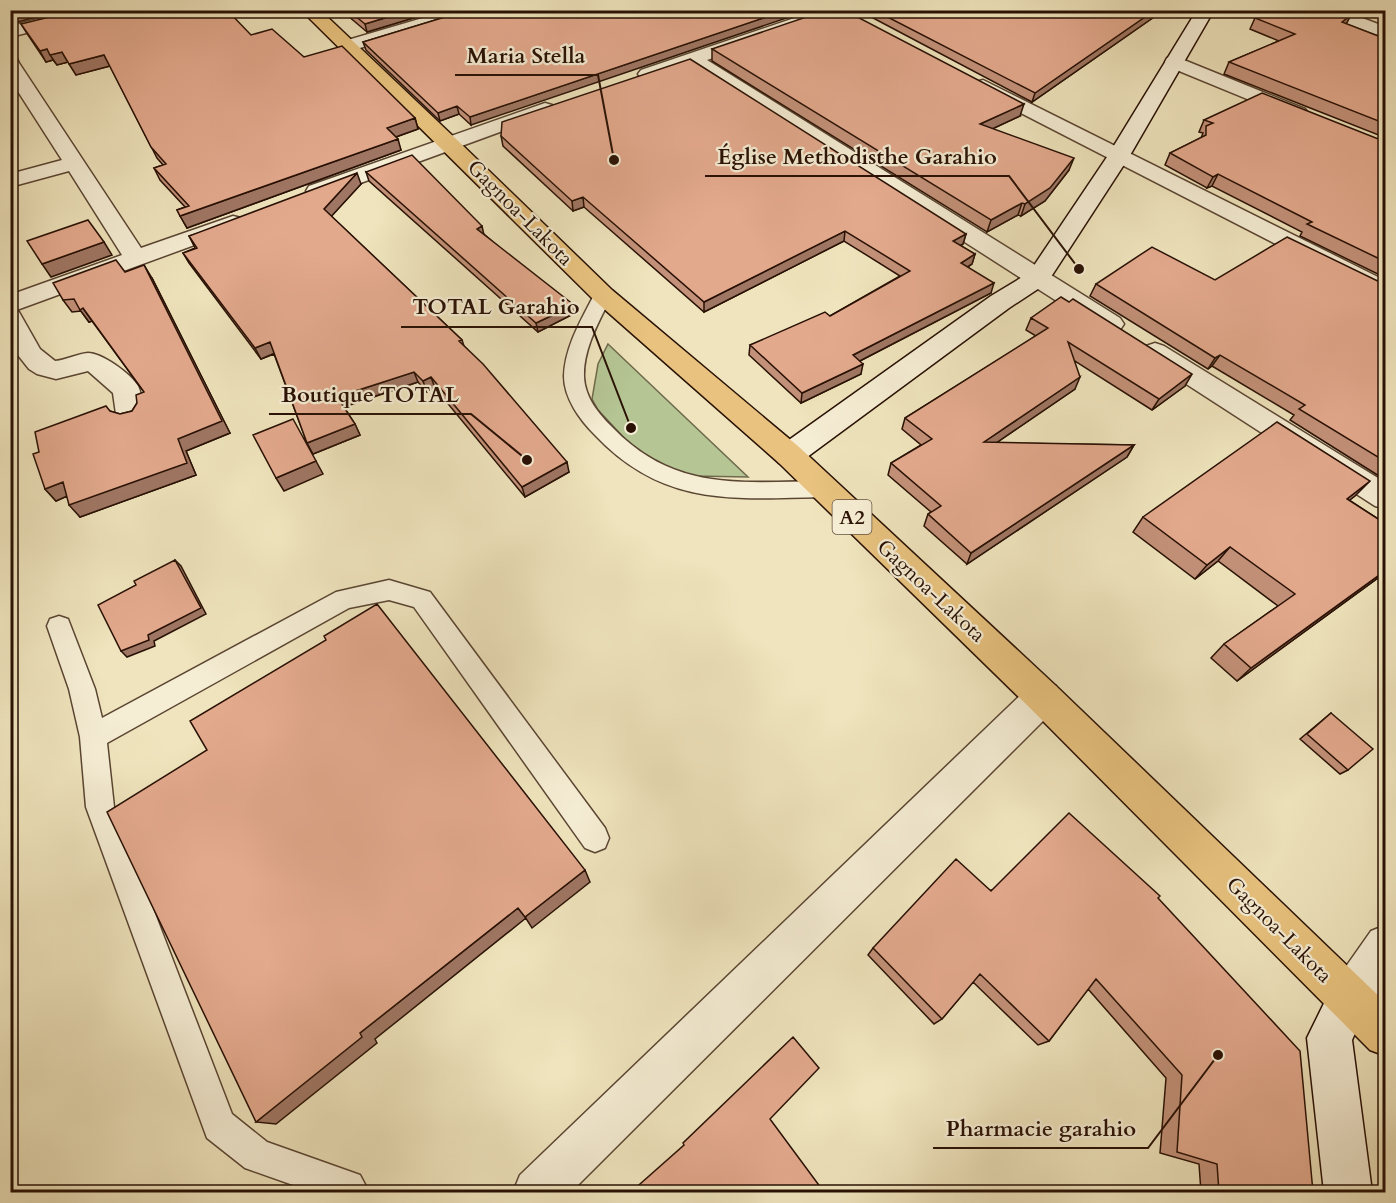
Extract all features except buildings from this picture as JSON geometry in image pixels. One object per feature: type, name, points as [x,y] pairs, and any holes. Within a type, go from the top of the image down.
[{"type":"main road","name":"Gagnoa-Lakota","points":[[309,10],[448,142],[603,295],[789,455],[1043,697],[1348,1000],[1386,1034]]},
{"type":"street","points":[[10,32],[97,10]]},
{"type":"street","points":[[347,46],[470,10]]},
{"type":"street","points":[[789,455],[1000,302],[1038,278],[1118,157],[1206,10]]},
{"type":"street","points":[[1323,10],[1386,33]]},
{"type":"street","points":[[626,81],[841,12]]},
{"type":"street","points":[[692,58],[1386,498]]},
{"type":"street","points":[[1174,62],[1311,119]]},
{"type":"street","points":[[10,63],[136,259]]},
{"type":"street","points":[[963,75],[1118,157],[1386,291]]},
{"type":"street","points":[[292,201],[448,142],[559,104]]},
{"type":"street","points":[[10,181],[75,163]]},
{"type":"street","points":[[10,304],[259,213]]},
{"type":"street","points":[[10,318],[20,340],[30,354],[50,370],[64,370],[90,362],[99,366],[126,389],[129,414]]},
{"type":"street","points":[[537,1192],[1043,697]]},
{"type":"street","points":[[1348,1192],[1329,1038],[1348,1000],[1386,946]]},
{"type":"lane","points":[[603,295],[581,342],[574,369],[575,388],[583,408],[606,435],[639,465],[694,487],[723,490],[823,489]]},
{"type":"lane","points":[[93,737],[344,600],[389,590],[422,600],[595,838]]},
{"type":"lane","points":[[59,626],[82,689],[93,737],[100,807],[219,1126],[257,1156],[348,1187],[351,1192]]},
{"type":"green space","points":[[608,344],[748,477],[693,476],[655,465],[628,442],[598,410],[592,399],[598,364]]},
{"type":"place","name":"Maria Stella","points":[[614,160]]},
{"type":"place","name":"Église Methodisthe Garahio","points":[[1079,269]]},
{"type":"place","name":"TOTAL Garahio","points":[[631,428]]},
{"type":"place","name":"Boutique TOTAL","points":[[527,460]]},
{"type":"place","name":"Pharmacie garahio","points":[[1218,1055]]}]
